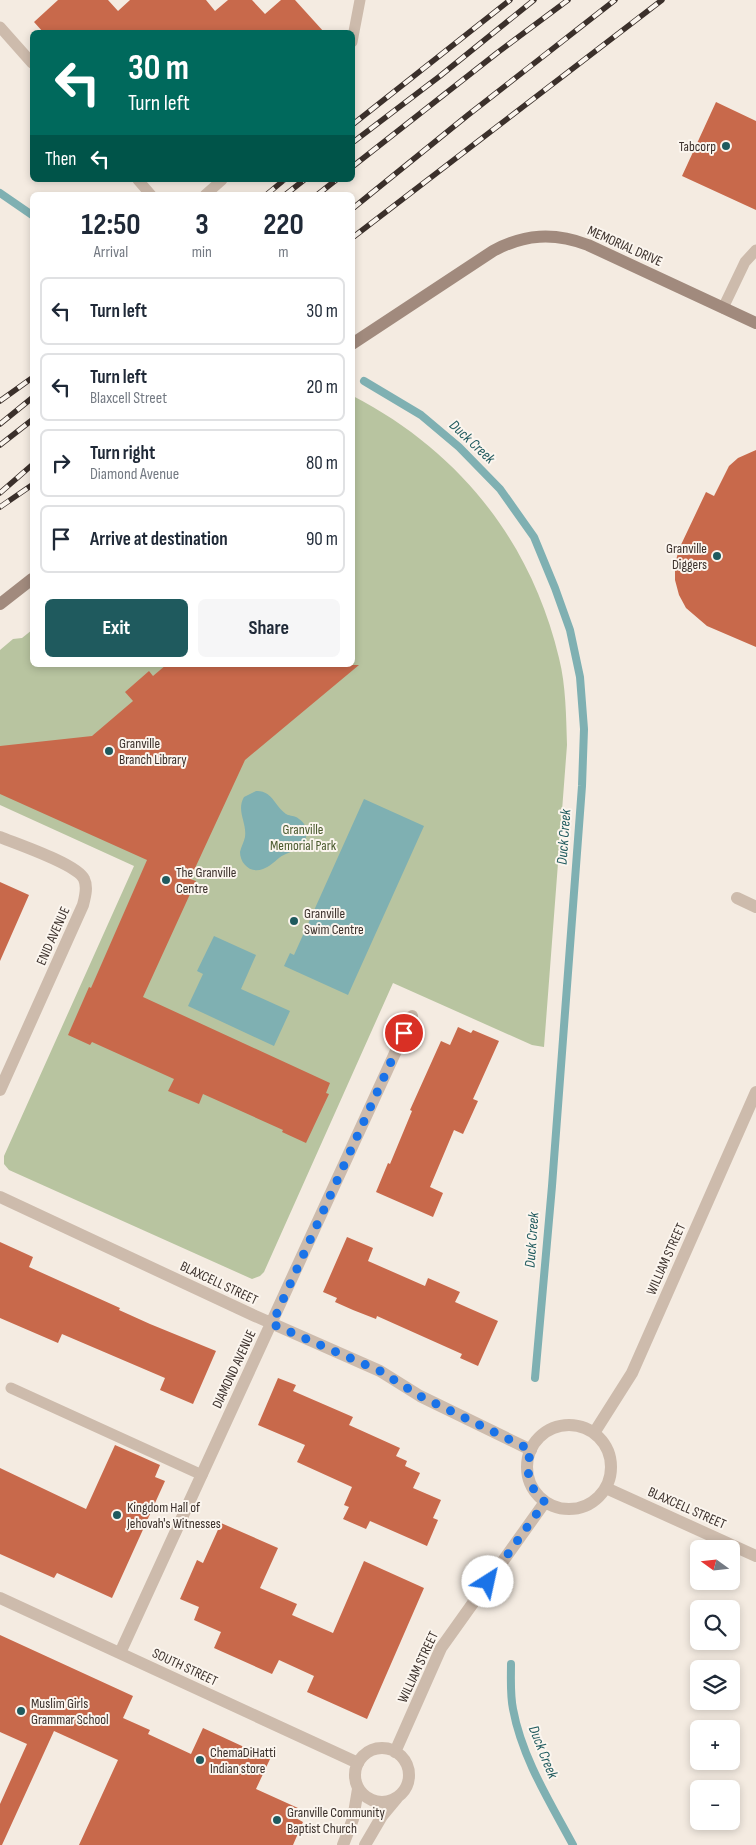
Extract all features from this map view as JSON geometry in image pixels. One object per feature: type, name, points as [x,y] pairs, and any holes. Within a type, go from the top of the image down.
[{"type":"main road","name":"MEMORIAL DRIVE","points":[[355,342],[493,251],[528,236],[554,236],[579,241],[756,323]]},
{"type":"main road","points":[[0,604],[30,581]]},
{"type":"street","name":"ENID AVENUE","points":[[0,837],[69,866],[83,877],[86,885],[83,906],[0,1090]]},
{"type":"street","points":[[737,898],[756,907]]},
{"type":"street","name":"DIAMOND AVENUE","points":[[120,1653],[412,1016]]},
{"type":"street","name":"WILLIAM STREET","points":[[594,1433],[632,1373],[756,1092]]},
{"type":"street","name":"BLAXCELL STREET","points":[[0,1197],[272,1324],[380,1371],[420,1396],[531,1450]]},
{"type":"street","points":[[559,1426],[580,1426],[594,1433],[604,1443],[610,1456],[610,1478],[606,1488],[592,1504],[582,1508],[560,1509],[545,1502],[534,1491],[527,1471],[531,1450],[534,1443],[545,1433],[559,1426]]},
{"type":"street","name":"BLAXCELL STREET","points":[[606,1488],[756,1556]]},
{"type":"street","name":"WILLIAM STREET","points":[[396,1752],[441,1648],[545,1502]]},
{"type":"street","name":"SOUTH STREET","points":[[0,1598],[358,1763]]},
{"type":"street","points":[[365,1845],[382,1816],[403,1792],[407,1784],[408,1774],[407,1766],[396,1752],[387,1749],[370,1751],[358,1763],[355,1772],[358,1788],[371,1800],[380,1802],[396,1798]]},
{"type":"street","points":[[343,1845],[353,1818],[358,1788]]},
{"type":"lane","points":[[354,30],[360,0]]},
{"type":"lane","points":[[0,27],[30,61]]},
{"type":"lane","points":[[140,182],[148,192]]},
{"type":"lane","points":[[208,192],[220,182]]},
{"type":"lane","points":[[724,308],[744,262],[756,250]]},
{"type":"lane","points":[[11,1388],[202,1475]]},
{"type":"green space","name":"Granville Memorial Park","points":[[355,397],[391,418],[426,444],[457,472],[485,504],[509,538],[530,575],[546,615],[561,669],[566,712],[567,745],[544,1047],[532,1045],[393,983],[264,1272],[252,1279],[9,1170],[4,1164],[4,1156],[134,866],[0,805],[0,650],[13,639],[22,638],[30,632],[30,667],[355,667]]},
{"type":"water","points":[[256,791],[262,791],[270,796],[284,812],[297,817],[305,825],[306,829],[305,841],[299,848],[281,856],[267,867],[259,870],[247,867],[240,856],[245,839],[241,812],[242,802],[244,797]]},
{"type":"water","points":[[364,799],[424,826],[348,995],[284,966],[290,953],[294,955]]},
{"type":"water","points":[[214,936],[256,955],[241,989],[290,1011],[274,1046],[188,1006],[203,974],[197,971]]},
{"type":"building","points":[[58,0],[108,0],[118,11],[130,0],[206,0],[215,11],[228,0],[252,0],[265,14],[281,0],[295,0],[322,30],[41,30],[34,22]]},
{"type":"building","name":"Tabcorp","points":[[716,102],[756,121],[756,210],[682,176]]},
{"type":"building","name":"Granville Diggers","points":[[756,450],[756,647],[707,626],[686,608],[679,595],[675,580],[675,564],[679,549],[706,492],[714,496],[729,466],[738,458]]},
{"type":"building","name":"The Granville Centre","points":[[355,665],[359,665],[245,760],[190,879],[196,881],[143,997],[330,1083],[326,1093],[329,1094],[306,1143],[282,1132],[283,1130],[203,1094],[199,1104],[168,1091],[174,1079],[92,1042],[90,1045],[68,1035],[89,987],[91,988],[147,860],[0,794],[0,746],[92,736],[133,701],[125,692],[149,671],[153,676],[164,667],[355,667]]},
{"type":"building","points":[[0,882],[29,895],[0,961]]},
{"type":"building","points":[[458,1027],[471,1033],[473,1030],[499,1041],[473,1099],[478,1101],[463,1134],[454,1130],[430,1187],[443,1193],[433,1217],[376,1192],[388,1163],[390,1164],[412,1111],[410,1110],[441,1041],[450,1045]]},
{"type":"building","points":[[347,1237],[373,1248],[368,1261],[425,1286],[428,1278],[460,1292],[455,1302],[498,1321],[478,1366],[460,1358],[462,1354],[377,1316],[376,1319],[335,1302],[337,1298],[323,1292]]},
{"type":"building","points":[[0,1242],[33,1257],[29,1267],[120,1308],[119,1310],[150,1324],[216,1351],[193,1404],[160,1390],[165,1378],[62,1334],[58,1343],[0,1318]]},
{"type":"building","points":[[278,1378],[296,1385],[293,1391],[353,1417],[349,1425],[400,1448],[396,1456],[407,1461],[405,1466],[420,1473],[413,1488],[441,1500],[433,1518],[438,1520],[427,1546],[370,1521],[366,1529],[343,1519],[349,1507],[344,1505],[352,1487],[297,1462],[305,1445],[258,1425]]},
{"type":"building","points":[[115,1445],[160,1465],[155,1477],[165,1481],[112,1598],[57,1573],[54,1578],[0,1554],[0,1468],[86,1509]]},
{"type":"building","points":[[221,1523],[278,1548],[260,1588],[297,1604],[292,1615],[333,1633],[364,1561],[424,1588],[367,1719],[307,1692],[314,1676],[279,1660],[272,1674],[214,1648],[221,1632],[194,1620],[199,1607],[180,1599],[197,1560],[203,1563]]},
{"type":"building","points":[[0,1635],[133,1696],[123,1718],[150,1730],[148,1734],[191,1754],[203,1728],[270,1759],[256,1789],[298,1808],[294,1817],[303,1822],[293,1845],[79,1845],[118,1760],[54,1731],[2,1845],[0,1845],[0,1804],[27,1744],[0,1732]]},
{"type":"waterway","name":"Duck Creek","points":[[0,193],[30,214]]},
{"type":"waterway","name":"Duck Creek","points":[[364,381],[421,415],[459,447],[500,489],[534,537],[570,630],[580,677],[584,729],[582,786],[552,1186],[535,1378]]},
{"type":"waterway","name":"Duck Creek","points":[[511,1664],[512,1703],[523,1745],[546,1796],[573,1845]]},
{"type":"railway","points":[[355,123],[510,0]]},
{"type":"railway","points":[[355,141],[440,76],[534,0]]},
{"type":"railway","points":[[355,165],[568,0]]},
{"type":"railway","points":[[355,207],[615,0]]},
{"type":"railway","points":[[355,236],[662,0]]},
{"type":"railway","points":[[270,192],[282,182]]},
{"type":"railway","points":[[289,192],[301,182]]},
{"type":"railway","points":[[321,192],[333,182]]},
{"type":"railway","points":[[0,401],[30,379]]},
{"type":"railway","points":[[0,424],[30,400]]},
{"type":"railway","points":[[0,445],[30,422]]},
{"type":"railway","points":[[0,493],[30,467]]},
{"type":"railway","points":[[0,507],[30,486]]},
{"type":"place","name":"Tabcorp","points":[[726,146]]},
{"type":"place","name":"Granville Diggers","points":[[717,556]]},
{"type":"place","name":"Granville Branch Library","points":[[109,751]]},
{"type":"place","name":"The Granville Centre","points":[[166,880]]},
{"type":"place","name":"Granville Swim Centre","points":[[294,921]]},
{"type":"place","name":"Kingdom Hall of Jehovah's Witnesses","points":[[117,1515]]},
{"type":"place","name":"Muslim Girls Grammar School","points":[[21,1711]]},
{"type":"place","name":"ChemaDiHatti Indian store","points":[[200,1760]]},
{"type":"place","name":"Granville Community Baptist Church","points":[[277,1820]]},
{"type":"route","points":[[404,1033],[272,1324],[380,1371],[420,1396],[531,1450],[527,1471],[534,1491],[545,1502],[488,1582]]}]
